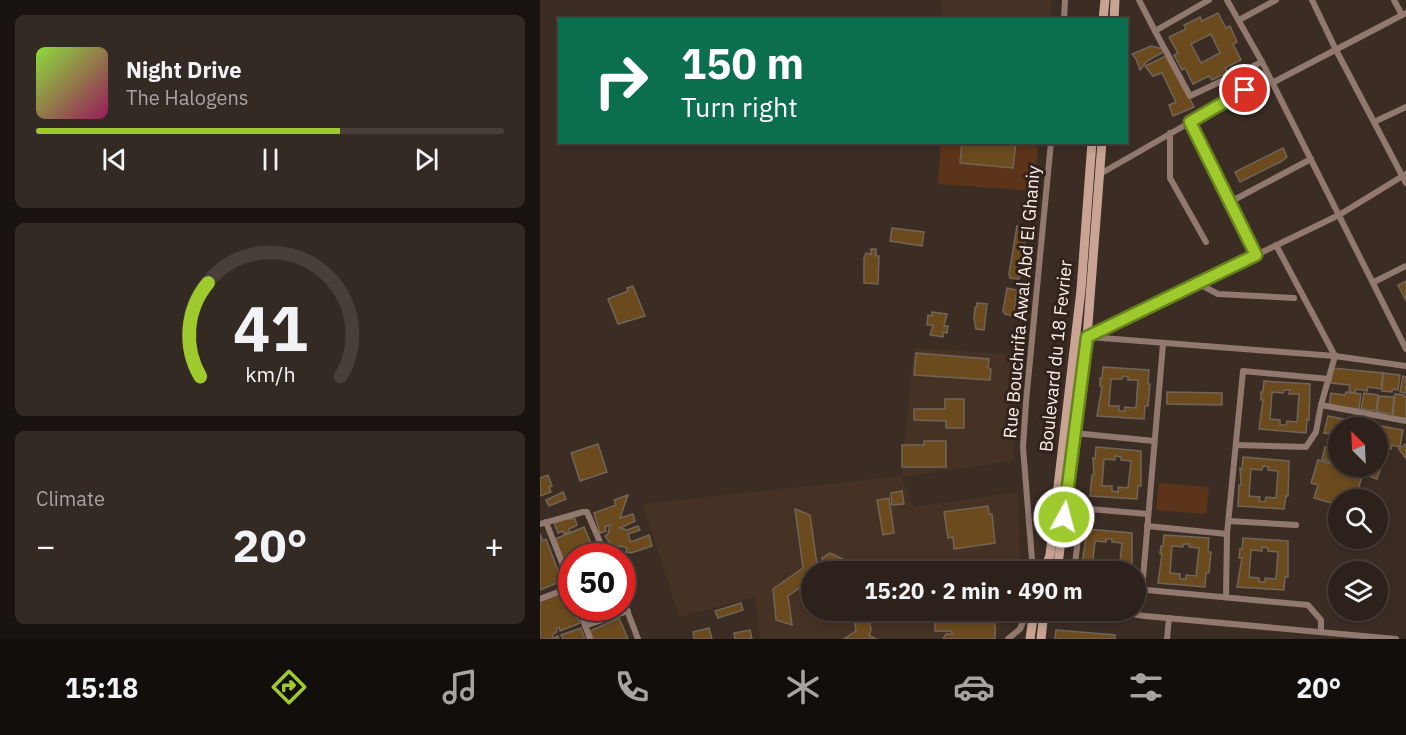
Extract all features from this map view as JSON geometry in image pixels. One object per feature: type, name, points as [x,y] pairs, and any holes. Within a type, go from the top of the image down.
[{"type":"main road","points":[[1103,18],[1105,0]]},
{"type":"main road","points":[[1113,18],[1115,0]]},
{"type":"main road","name":"Boulevard du 18 Fevrier","points":[[1048,561],[1081,290],[1092,144]]},
{"type":"main road","name":"Boulevard du 18 Fevrier","points":[[1058,561],[1087,337],[1102,144]]},
{"type":"main road","points":[[1030,639],[1036,621]]},
{"type":"main road","points":[[1040,621],[1041,639]]},
{"type":"street","points":[[1064,18],[1065,0]]},
{"type":"street","points":[[1138,0],[1190,96],[1262,62]]},
{"type":"street","points":[[1155,31],[1209,0]]},
{"type":"street","points":[[1227,0],[1262,62],[1339,215],[1403,333],[1406,349]]},
{"type":"street","points":[[1239,20],[1276,0]]},
{"type":"street","points":[[1312,0],[1336,50],[1404,175],[1406,183]]},
{"type":"street","points":[[1100,174],[1190,122],[1404,14],[1394,0]]},
{"type":"street","points":[[1374,122],[1406,107]]},
{"type":"street","points":[[1190,122],[1256,255]]},
{"type":"street","points":[[1170,133],[1170,178],[1206,242]]},
{"type":"street","name":"Rue Bouchrifa Awal Abd El Ghaniy","points":[[1032,561],[1023,447],[1051,144]]},
{"type":"street","points":[[1230,202],[1311,159]]},
{"type":"street","points":[[1087,337],[1339,215],[1404,175]]},
{"type":"street","points":[[1236,445],[1306,447],[1316,432],[1335,356],[1276,245]]},
{"type":"street","points":[[1374,282],[1406,266]]},
{"type":"street","points":[[1197,283],[1218,294],[1294,298]]},
{"type":"street","points":[[1076,336],[1335,356],[1406,366]]},
{"type":"street","points":[[1143,561],[1163,344]]},
{"type":"street","points":[[1226,597],[1227,534],[1243,371],[1329,379]]},
{"type":"street","points":[[1321,405],[1406,421]]},
{"type":"street","points":[[1074,433],[1154,441]]},
{"type":"street","points":[[1075,561],[1081,513],[1089,509],[1148,514]]},
{"type":"street","points":[[558,557],[543,523],[587,512],[600,543]]},
{"type":"street","points":[[1229,521],[1296,525]]},
{"type":"street","points":[[1147,526],[1227,534]]},
{"type":"street","points":[[1146,591],[1308,605],[1322,620],[1321,632]]},
{"type":"street","points":[[540,599],[558,592]]},
{"type":"street","points":[[1146,615],[1396,639]]},
{"type":"street","points":[[1167,639],[1169,618]]},
{"type":"street","points":[[583,621],[590,639]]},
{"type":"street","points":[[585,626],[598,621]]},
{"type":"street","points":[[632,621],[638,639]]},
{"type":"street","points":[[1008,639],[1020,628],[1023,621]]},
{"type":"shaded area","points":[[941,0],[1052,0],[1050,18],[942,18]]},
{"type":"shaded area","points":[[941,144],[1038,144],[1034,191],[938,184]]},
{"type":"shaded area","points":[[914,348],[1020,355],[1013,461],[901,477],[914,507],[1018,492],[1020,561],[801,561],[801,621],[1003,621],[999,631],[990,639],[760,639],[755,597],[679,617],[643,504],[901,476]]},
{"type":"shaded area","points":[[1159,483],[1209,487],[1206,514],[1156,510]]},
{"type":"building","points":[[1218,13],[1226,28],[1230,26],[1237,42],[1233,44],[1241,60],[1225,68],[1228,72],[1212,80],[1209,76],[1193,84],[1185,68],[1182,70],[1174,55],[1178,53],[1169,37],[1186,29],[1184,25],[1200,17],[1202,21]],"holes":[[[1211,34],[1220,53],[1201,63],[1191,44]]]},
{"type":"building","points":[[1151,46],[1167,50],[1147,61],[1140,70],[1132,54]]},
{"type":"building","points":[[1168,55],[1194,107],[1173,116],[1169,105],[1176,102],[1162,73],[1153,76],[1145,66]]},
{"type":"building","points":[[962,144],[1016,144],[1013,168],[960,163]]},
{"type":"building","points":[[1283,148],[1287,157],[1282,161],[1240,182],[1235,172]]},
{"type":"building","points":[[1017,226],[1026,228],[1027,231],[1022,257],[1022,276],[1020,275],[1019,279],[1010,278],[1009,274]]},
{"type":"building","points":[[892,228],[924,232],[922,246],[890,241]]},
{"type":"building","points":[[871,249],[876,249],[876,256],[879,256],[878,284],[864,283],[864,258],[866,253],[871,254]]},
{"type":"building","points":[[1406,281],[1406,301],[1398,285]]},
{"type":"building","points":[[633,286],[645,316],[618,324],[608,299],[628,291],[627,288]]},
{"type":"building","points":[[1007,288],[1017,290],[1014,316],[1005,314],[1003,311]]},
{"type":"building","points":[[977,303],[987,304],[984,330],[976,329],[974,319]]},
{"type":"building","points":[[932,312],[947,314],[944,326],[948,326],[947,333],[943,332],[943,337],[930,335],[933,325],[927,325],[928,315],[932,316]]},
{"type":"building","points":[[916,353],[989,359],[990,380],[914,375]]},
{"type":"building","points":[[1103,367],[1149,370],[1148,406],[1145,406],[1144,419],[1097,416],[1102,387],[1100,378],[1102,378]],"holes":[[[1128,377],[1128,380],[1138,380],[1136,408],[1125,407],[1125,411],[1119,411],[1119,406],[1109,406],[1111,379]]]},
{"type":"building","points":[[1332,368],[1383,373],[1381,389],[1368,387],[1367,391],[1356,389],[1355,393],[1349,392],[1350,385],[1331,383]]},
{"type":"building","points":[[1383,373],[1400,375],[1398,390],[1382,391]]},
{"type":"building","points":[[1403,376],[1406,377],[1406,393],[1400,392]]},
{"type":"building","points":[[1264,381],[1310,384],[1309,420],[1307,419],[1306,433],[1259,429],[1263,400],[1261,400],[1261,392],[1263,392]],"holes":[[[1284,390],[1290,390],[1289,394],[1299,394],[1297,422],[1287,421],[1286,425],[1280,425],[1280,420],[1270,419],[1272,392],[1283,393]]]},
{"type":"building","points":[[1167,392],[1222,393],[1222,405],[1167,404]]},
{"type":"building","points":[[1346,392],[1361,394],[1359,409],[1329,405],[1331,393],[1345,395]]},
{"type":"building","points":[[1364,393],[1378,395],[1376,411],[1361,409]]},
{"type":"building","points":[[1395,394],[1406,397],[1406,418],[1393,417]]},
{"type":"building","points":[[1379,396],[1394,397],[1392,414],[1377,412]]},
{"type":"building","points":[[945,399],[964,399],[964,428],[946,428],[946,421],[914,420],[914,409],[945,409]]},
{"type":"building","points":[[1328,416],[1333,417],[1328,417],[1328,434],[1324,433]]},
{"type":"building","points":[[1388,427],[1403,430],[1400,447],[1392,445],[1391,449],[1388,448]]},
{"type":"building","points":[[924,441],[946,441],[946,467],[902,467],[902,445],[924,445]]},
{"type":"building","points":[[598,444],[607,472],[580,481],[571,453]]},
{"type":"building","points":[[1406,444],[1406,459],[1399,449]]},
{"type":"building","points":[[1096,447],[1141,451],[1141,486],[1138,486],[1137,499],[1090,496],[1092,475],[1094,475],[1093,458],[1095,459]],"holes":[[[1115,456],[1121,457],[1121,460],[1131,461],[1128,488],[1118,487],[1118,492],[1112,491],[1112,486],[1102,486],[1104,459],[1115,460]]]},
{"type":"building","points":[[1325,447],[1328,448],[1328,461],[1322,459]]},
{"type":"building","points":[[1243,457],[1289,461],[1288,496],[1286,496],[1284,509],[1238,506],[1239,485],[1241,485],[1240,468],[1242,469]],"holes":[[[1263,466],[1269,467],[1268,470],[1278,471],[1276,498],[1266,497],[1265,502],[1259,501],[1260,497],[1249,496],[1251,469],[1262,470]]]},
{"type":"building","points":[[1318,460],[1328,463],[1328,477],[1362,477],[1358,489],[1328,489],[1328,502],[1314,498],[1318,485],[1311,483]]},
{"type":"building","points":[[548,475],[552,486],[549,487],[551,492],[540,496],[540,478]]},
{"type":"building","points":[[902,491],[904,504],[892,505],[891,493]]},
{"type":"building","points":[[563,492],[566,499],[549,506],[546,500]]},
{"type":"building","points":[[628,495],[620,518],[633,514],[635,521],[620,528],[627,530],[638,526],[640,530],[628,534],[631,542],[649,535],[652,546],[636,551],[636,543],[610,543],[605,536],[608,534],[610,525],[605,527],[606,531],[600,533],[594,513],[616,505],[614,500]]},
{"type":"building","points":[[889,498],[894,533],[883,535],[877,500]]},
{"type":"building","points":[[988,506],[989,514],[992,514],[995,543],[954,549],[953,537],[948,538],[944,512]]},
{"type":"building","points":[[795,509],[810,515],[816,561],[802,561]]},
{"type":"building","points":[[565,519],[575,519],[577,525],[569,529],[570,532],[558,533],[554,523]]},
{"type":"building","points":[[584,527],[591,543],[558,543],[558,546],[555,539]]},
{"type":"building","points":[[1087,529],[1132,533],[1132,561],[1120,561],[1122,543],[1106,539],[1106,542],[1095,541],[1093,561],[1083,561]]},
{"type":"building","points":[[540,534],[543,541],[546,539],[558,570],[558,583],[540,590]]},
{"type":"building","points":[[1164,535],[1209,538],[1208,552],[1211,552],[1205,587],[1158,583],[1161,546],[1163,546]],"holes":[[[1183,544],[1189,544],[1189,547],[1199,548],[1196,576],[1186,575],[1186,579],[1180,579],[1180,574],[1170,573],[1172,546],[1183,547]]]},
{"type":"building","points":[[1243,538],[1288,541],[1288,577],[1285,577],[1284,590],[1237,587],[1242,558],[1239,558],[1240,549],[1242,549]],"holes":[[[1262,547],[1268,548],[1268,551],[1278,552],[1276,579],[1265,578],[1265,582],[1259,582],[1259,578],[1249,577],[1251,550],[1262,551]]]},
{"type":"building","points":[[830,553],[847,561],[823,561],[822,558]]},
{"type":"building","points":[[801,569],[801,587],[788,596],[792,625],[776,620],[773,589]]},
{"type":"building","points":[[558,594],[558,621],[579,621],[580,623],[560,631],[559,627],[556,629],[557,632],[552,635],[553,638],[558,636],[559,639],[540,639],[540,601]]},
{"type":"building","points":[[741,603],[743,610],[718,618],[715,611]]},
{"type":"building","points":[[612,621],[620,621],[628,639],[593,639],[590,631]]},
{"type":"building","points":[[855,621],[870,621],[871,630],[869,635],[876,639],[844,639],[856,631]]},
{"type":"building","points":[[935,621],[995,621],[995,639],[943,639],[946,634],[953,634],[951,631],[935,631]]},
{"type":"building","points":[[581,628],[585,639],[563,639],[561,635]]},
{"type":"building","points":[[709,628],[712,639],[694,639],[693,632]]},
{"type":"building","points":[[750,630],[752,639],[735,639],[734,633]]},
{"type":"building","points":[[1056,630],[1115,635],[1115,639],[1055,639]]},
{"type":"route","points":[[1064,517],[1087,337],[1256,255],[1190,122],[1245,90]]}]
